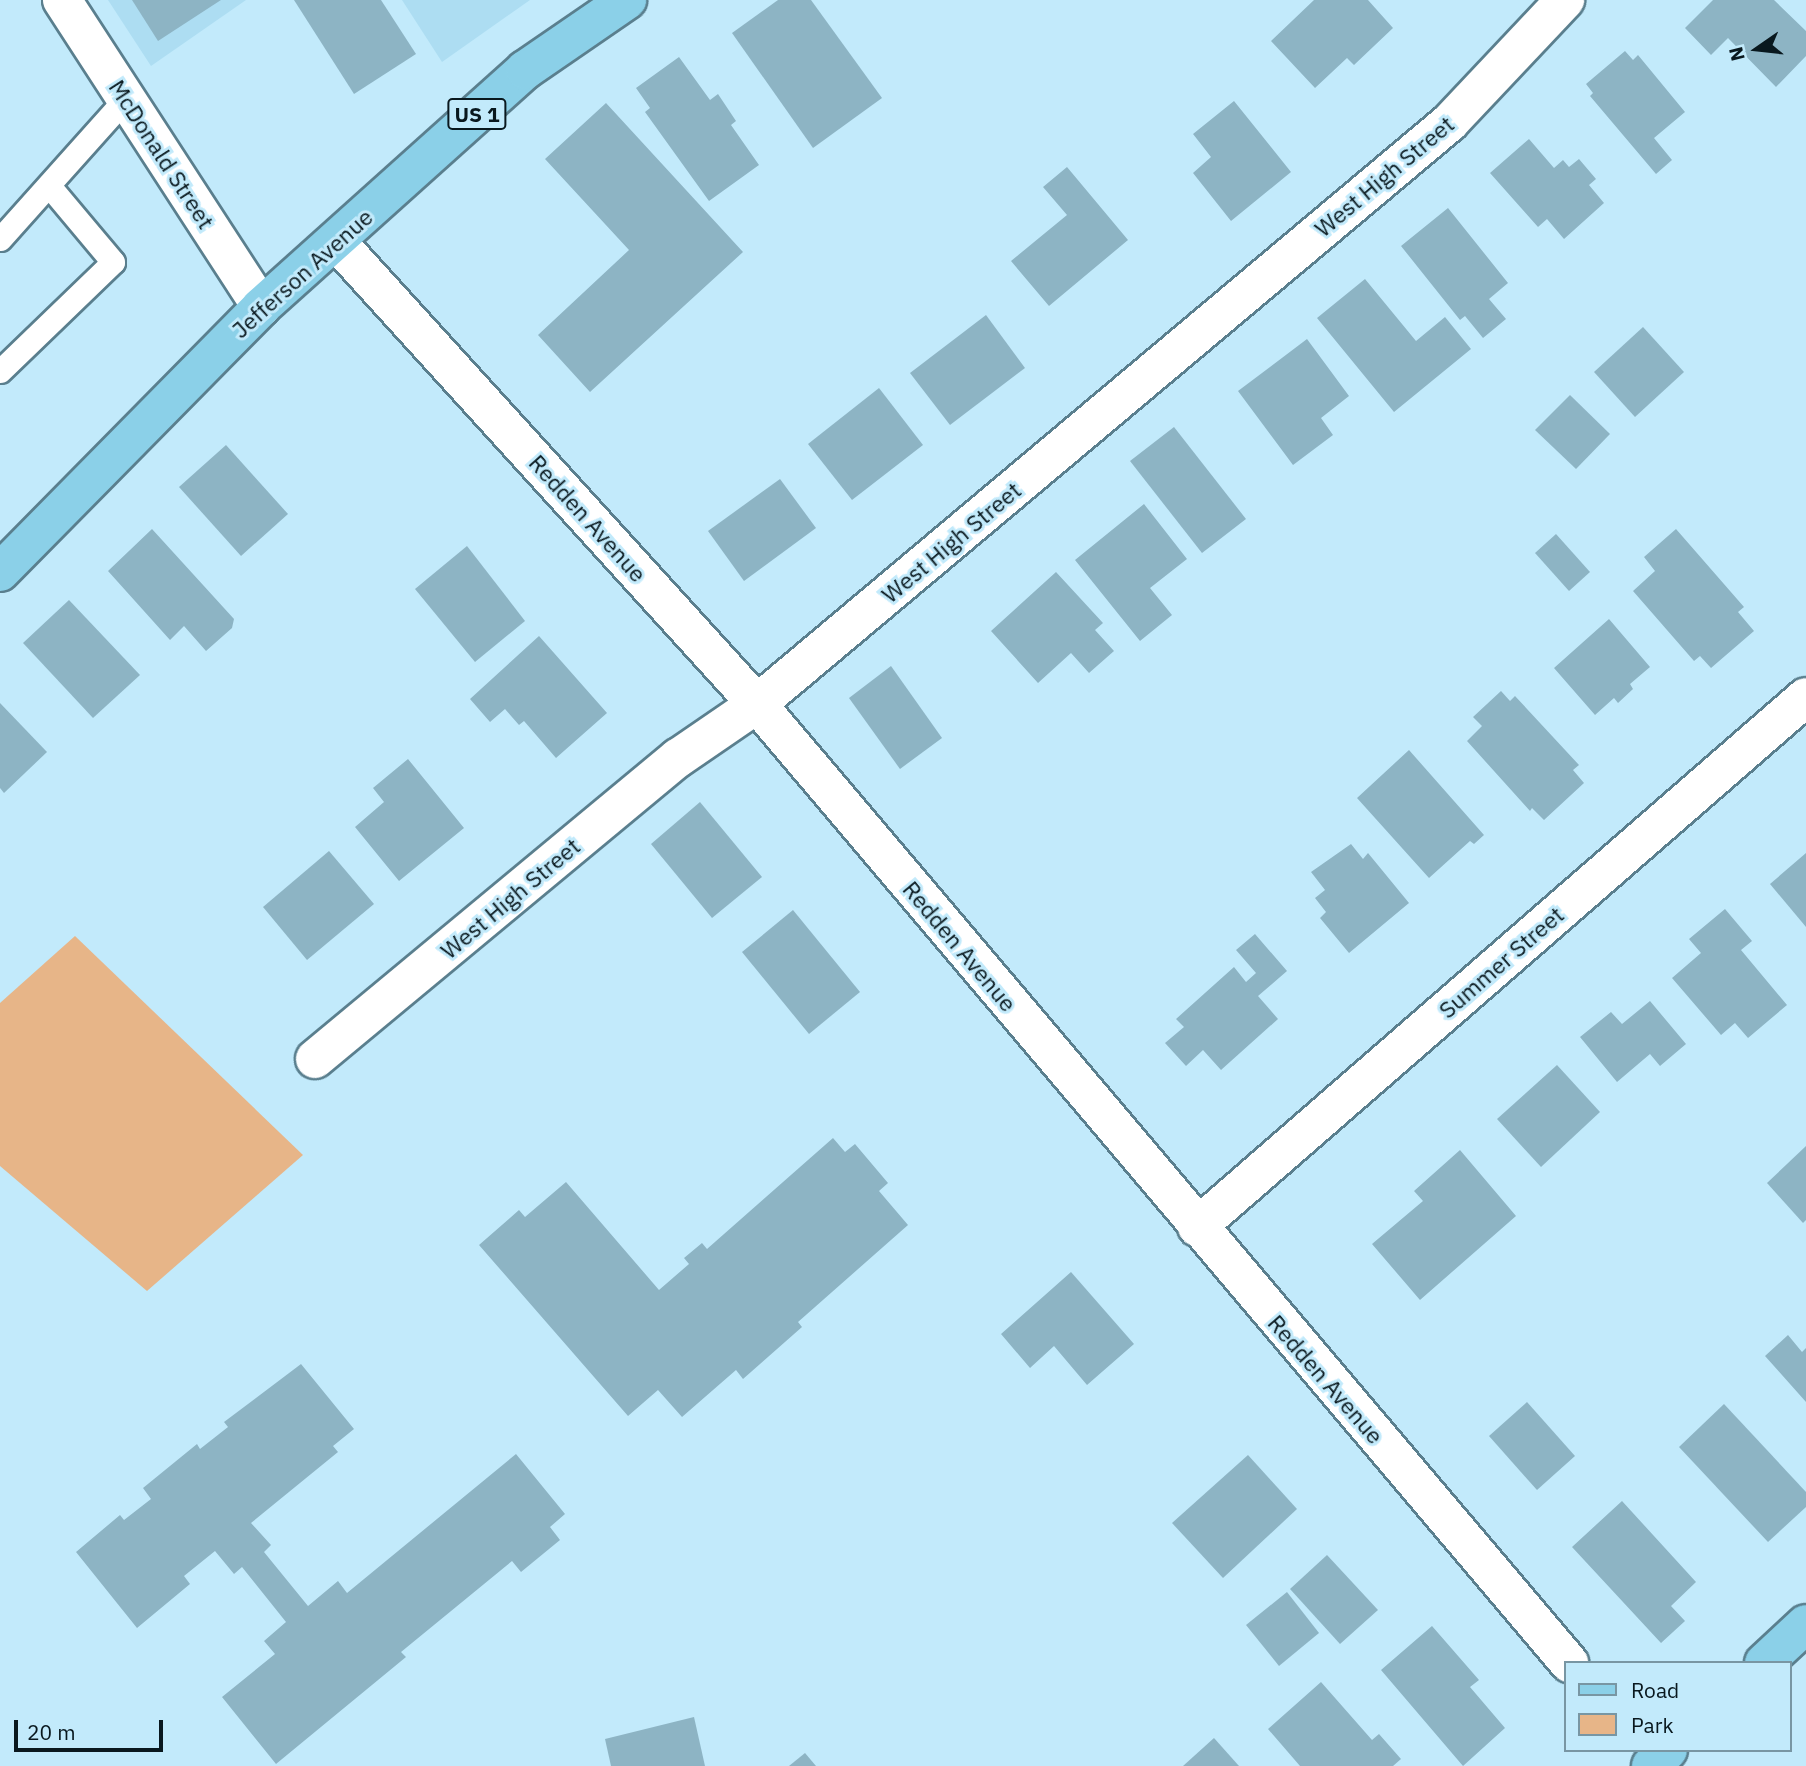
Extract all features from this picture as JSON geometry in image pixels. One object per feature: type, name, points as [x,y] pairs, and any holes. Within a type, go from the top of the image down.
[{"type":"main road","name":"Jefferson Avenue","points":[[0,572],[261,307],[337,242],[525,70],[627,0]]},
{"type":"main road","points":[[1765,1661],[1806,1624]]},
{"type":"street","name":"McDonald Street","points":[[62,0],[261,307]]},
{"type":"street","name":"West High Street","points":[[315,1059],[678,758],[757,704],[1450,122],[1565,0]]},
{"type":"street","name":"Redden Avenue","points":[[337,242],[757,704],[1197,1227],[1567,1661]]},
{"type":"street","name":"Summer Street","points":[[1197,1227],[1806,697]]},
{"type":"lane","points":[[0,239],[50,187],[126,98]]},
{"type":"lane","points":[[0,371],[113,262],[50,187]]},
{"type":"shaded area","points":[[108,0],[246,0],[151,66]]},
{"type":"shaded area","points":[[402,0],[530,0],[442,62]]},
{"type":"green space","points":[[75,936],[303,1155],[147,1291],[0,1166],[0,1003]]},
{"type":"building","points":[[132,0],[221,0],[158,41]]},
{"type":"building","points":[[294,0],[381,0],[416,54],[354,94]]},
{"type":"building","points":[[778,0],[811,0],[882,98],[813,148],[732,33]]},
{"type":"building","points":[[1314,0],[1368,0],[1393,28],[1354,65],[1347,58],[1315,88],[1271,41]]},
{"type":"building","points":[[1713,0],[1774,0],[1806,31],[1806,56],[1776,87],[1728,38],[1711,55],[1685,28]]},
{"type":"building","points":[[1625,51],[1633,60],[1638,55],[1685,112],[1654,138],[1672,160],[1656,174],[1590,96],[1593,93],[1586,84]]},
{"type":"building","points":[[679,57],[710,100],[718,94],[736,121],[731,125],[759,165],[709,201],[645,112],[650,108],[636,88]]},
{"type":"building","points":[[1234,101],[1291,172],[1231,221],[1193,173],[1211,157],[1193,134]]},
{"type":"building","points":[[606,103],[743,252],[590,392],[538,335],[629,250],[545,159]]},
{"type":"building","points":[[1529,139],[1554,168],[1563,160],[1569,167],[1579,159],[1596,179],[1589,185],[1604,203],[1564,239],[1547,219],[1538,227],[1490,173]]},
{"type":"building","points":[[1067,167],[1128,240],[1049,306],[1011,261],[1067,215],[1043,187]]},
{"type":"building","points":[[1448,208],[1508,283],[1489,299],[1506,319],[1483,338],[1465,316],[1460,320],[1401,246]]},
{"type":"building","points":[[1365,279],[1416,341],[1445,317],[1471,349],[1394,412],[1317,318]]},
{"type":"building","points":[[986,315],[1025,368],[950,425],[910,373]]},
{"type":"building","points":[[1643,327],[1684,372],[1635,417],[1594,372]]},
{"type":"building","points":[[1307,339],[1349,396],[1321,418],[1333,435],[1293,465],[1238,391]]},
{"type":"building","points":[[879,388],[923,445],[852,500],[808,444]]},
{"type":"building","points":[[1570,395],[1610,434],[1576,469],[1535,430]]},
{"type":"building","points":[[1174,427],[1246,519],[1202,553],[1130,461]]},
{"type":"building","points":[[226,445],[288,514],[241,556],[179,487]]},
{"type":"building","points":[[780,479],[816,528],[744,581],[708,531]]},
{"type":"building","points":[[1144,504],[1187,559],[1150,588],[1172,615],[1140,641],[1075,560]]},
{"type":"building","points":[[152,529],[234,619],[232,628],[206,651],[184,626],[170,640],[108,571]]},
{"type":"building","points":[[1676,529],[1744,607],[1738,612],[1754,631],[1711,668],[1700,656],[1694,661],[1633,591],[1655,571],[1644,557]]},
{"type":"building","points":[[1556,534],[1590,572],[1569,591],[1535,553]]},
{"type":"building","points":[[467,546],[525,621],[475,662],[415,589]]},
{"type":"building","points":[[1056,572],[1103,623],[1095,630],[1114,651],[1089,673],[1071,653],[1038,683],[991,631]]},
{"type":"building","points":[[69,600],[140,675],[93,718],[23,643]]},
{"type":"building","points":[[1609,619],[1650,667],[1630,684],[1633,689],[1618,703],[1614,698],[1595,715],[1554,668]]},
{"type":"building","points":[[539,636],[607,713],[556,758],[524,721],[519,725],[505,709],[490,722],[470,699]]},
{"type":"building","points":[[891,666],[942,738],[900,769],[849,698]]},
{"type":"building","points":[[1501,691],[1510,701],[1515,696],[1579,765],[1573,770],[1584,783],[1544,820],[1532,808],[1530,811],[1467,741],[1482,726],[1473,717]]},
{"type":"building","points":[[0,703],[47,752],[4,793],[0,788]]},
{"type":"building","points":[[1409,750],[1484,835],[1474,844],[1470,841],[1429,878],[1357,798]]},
{"type":"building","points":[[408,759],[464,828],[399,881],[355,827],[384,802],[373,788]]},
{"type":"building","points":[[700,802],[762,877],[712,918],[651,844]]},
{"type":"building","points":[[1351,844],[1363,859],[1368,853],[1409,903],[1349,953],[1320,918],[1326,912],[1315,898],[1325,890],[1311,872]]},
{"type":"building","points":[[329,851],[374,904],[307,960],[263,907]]},
{"type":"building","points":[[1806,853],[1806,927],[1770,884]]},
{"type":"building","points":[[1725,909],[1752,941],[1741,950],[1787,1005],[1748,1038],[1735,1023],[1721,1035],[1672,978],[1701,953],[1689,939]]},
{"type":"building","points":[[793,910],[860,992],[809,1034],[742,952]]},
{"type":"building","points":[[1255,934],[1287,971],[1258,996],[1278,1019],[1221,1070],[1203,1050],[1186,1066],[1165,1043],[1184,1027],[1176,1019],[1234,967],[1246,982],[1256,973],[1236,950]]},
{"type":"building","points":[[1650,1001],[1686,1044],[1660,1066],[1650,1054],[1617,1082],[1580,1037],[1611,1012],[1622,1024]]},
{"type":"building","points":[[1557,1065],[1600,1112],[1541,1167],[1497,1119]]},
{"type":"building","points":[[833,1138],[845,1152],[855,1144],[888,1183],[879,1191],[908,1225],[798,1322],[802,1327],[743,1379],[736,1370],[682,1417],[658,1390],[628,1416],[479,1245],[519,1210],[525,1217],[566,1182],[659,1290],[689,1264],[684,1258],[702,1243],[707,1249]]},
{"type":"building","points":[[1806,1146],[1806,1220],[1803,1223],[1767,1183]]},
{"type":"building","points":[[1460,1150],[1516,1216],[1420,1300],[1372,1244],[1423,1201],[1414,1191]]},
{"type":"building","points":[[1071,1272],[1134,1344],[1087,1385],[1054,1346],[1030,1368],[1001,1334]]},
{"type":"building","points":[[1788,1335],[1802,1352],[1806,1348],[1806,1402],[1765,1356]]},
{"type":"building","points":[[301,1364],[354,1429],[333,1446],[338,1452],[251,1523],[271,1545],[264,1552],[308,1606],[338,1581],[347,1593],[516,1454],[565,1514],[550,1527],[560,1540],[521,1572],[512,1561],[401,1652],[406,1657],[276,1764],[222,1697],[275,1654],[264,1641],[286,1622],[242,1567],[234,1574],[215,1551],[184,1576],[190,1584],[137,1628],[76,1552],[120,1515],[124,1520],[151,1499],[143,1488],[197,1444],[200,1449],[228,1427],[224,1422]]},
{"type":"building","points":[[1527,1402],[1575,1456],[1537,1490],[1489,1436]]},
{"type":"building","points":[[1724,1404],[1806,1492],[1806,1507],[1768,1542],[1679,1447]]},
{"type":"building","points":[[1248,1455],[1297,1509],[1223,1578],[1172,1523]]},
{"type":"building","points":[[1622,1501],[1696,1582],[1671,1606],[1685,1621],[1661,1643],[1572,1547]]},
{"type":"building","points":[[1327,1555],[1378,1610],[1340,1644],[1290,1589]]},
{"type":"building","points":[[1287,1592],[1319,1633],[1279,1666],[1246,1625]]},
{"type":"building","points":[[1432,1626],[1479,1680],[1470,1687],[1505,1728],[1463,1766],[1381,1670]]},
{"type":"building","points":[[1321,1682],[1372,1740],[1379,1734],[1401,1759],[1393,1766],[1300,1766],[1268,1729]]},
{"type":"building","points":[[694,1717],[705,1766],[611,1766],[605,1739]]},
{"type":"building","points":[[1214,1738],[1239,1766],[1183,1766]]},
{"type":"building","points":[[805,1753],[816,1766],[789,1766]]}]
